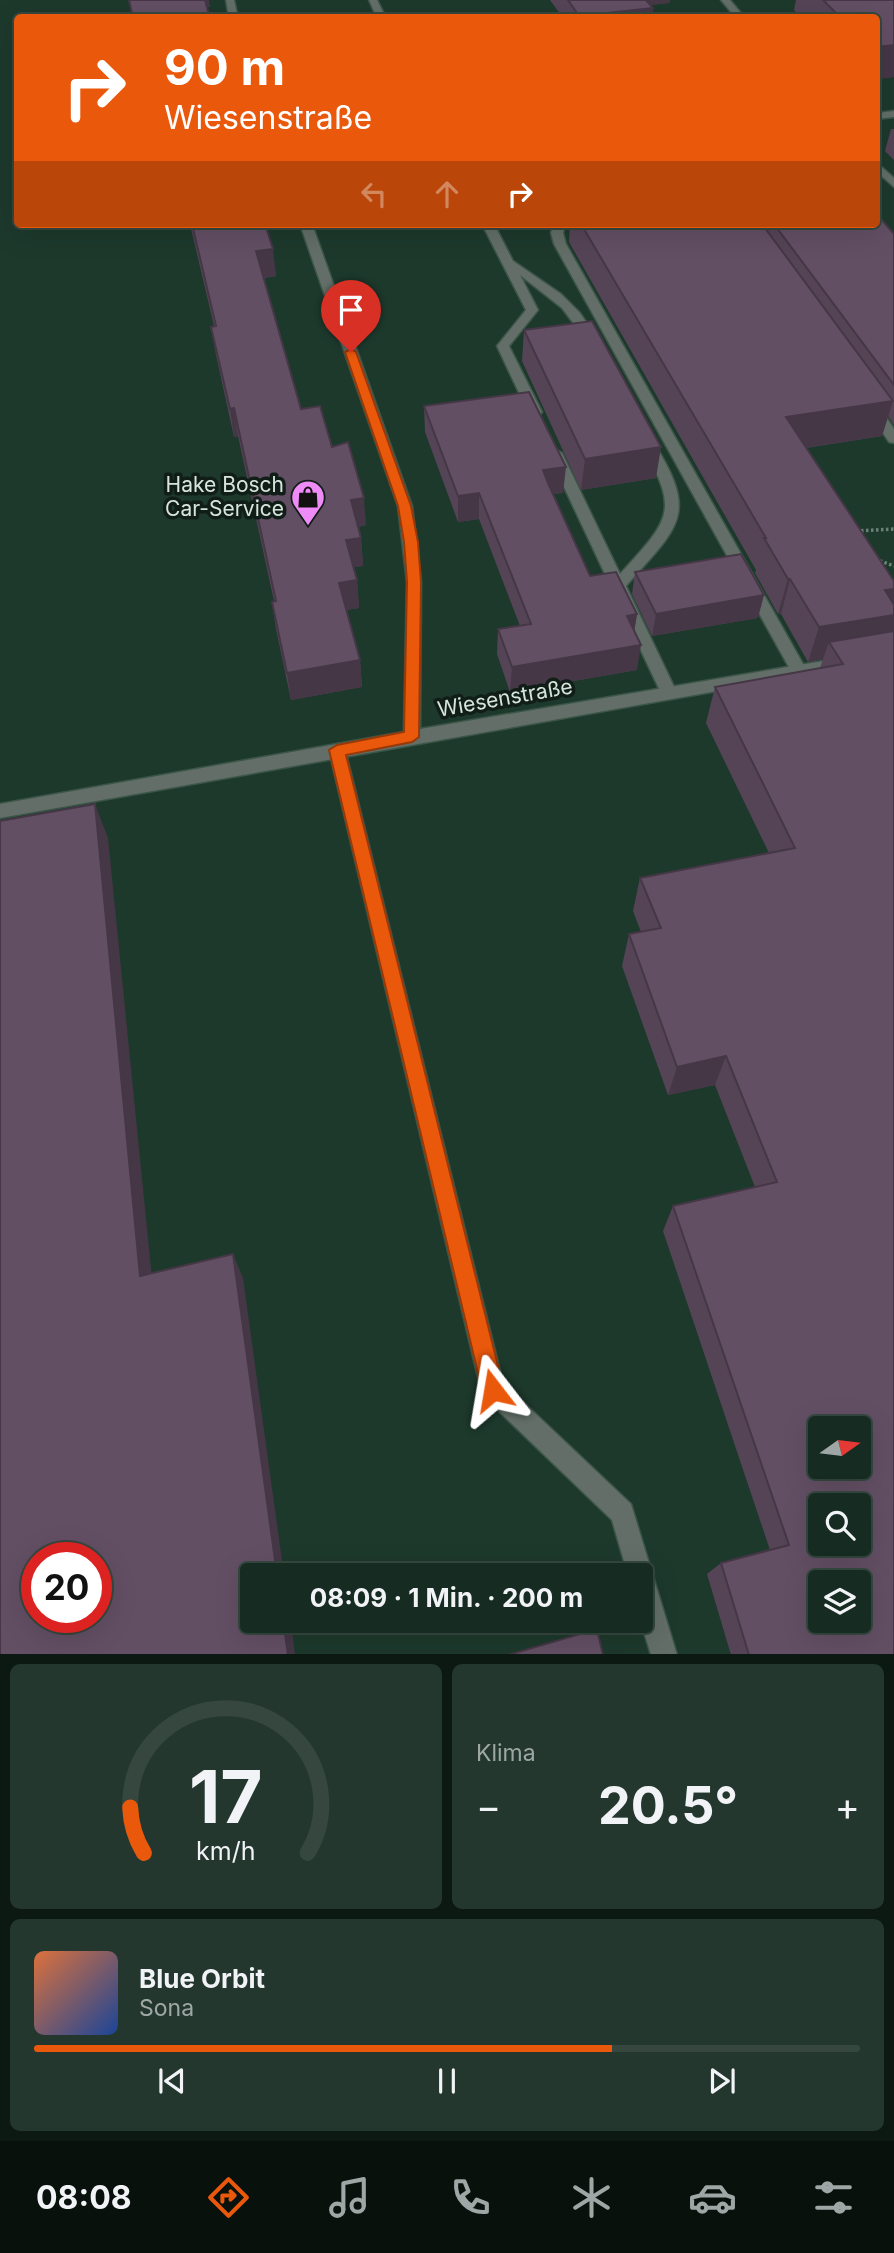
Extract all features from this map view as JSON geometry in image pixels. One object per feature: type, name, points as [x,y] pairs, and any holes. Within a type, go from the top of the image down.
[{"type":"street","points":[[725,0],[737,14]]},
{"type":"street","points":[[880,169],[894,184]]},
{"type":"street","points":[[307,228],[405,506],[414,582],[412,737]]},
{"type":"street","points":[[490,228],[532,310],[503,346],[669,693]]},
{"type":"street","points":[[558,228],[556,233],[560,244],[799,671]]},
{"type":"street","points":[[508,263],[550,288],[580,319],[600,354]]},
{"type":"street","points":[[868,401],[894,439]]},
{"type":"street","points":[[618,585],[666,529],[674,512],[672,489],[639,428]]},
{"type":"street","name":"Wiesenstraße","points":[[0,811],[337,750],[853,662]]},
{"type":"street","points":[[337,750],[493,1390],[622,1513],[664,1654]]},
{"type":"path","points":[[856,543],[851,531],[894,529]]},
{"type":"path","points":[[872,558],[894,566]]},
{"type":"building","points":[[129,0],[205,0],[209,14],[132,14]]},
{"type":"building","points":[[568,0],[646,0],[653,8],[598,14],[578,14]]},
{"type":"building","points":[[823,0],[894,0],[894,45],[880,47],[880,14],[837,14]]},
{"type":"building","points":[[880,218],[894,234],[894,385],[777,228],[880,228]]},
{"type":"building","points":[[193,228],[266,228],[273,249],[256,251],[301,409],[320,406],[332,447],[348,442],[364,498],[351,500],[361,538],[346,540],[357,580],[339,583],[360,660],[287,673],[272,602],[276,601],[234,408],[230,409],[211,327],[216,326]]},
{"type":"building","points":[[583,228],[765,228],[893,401],[786,417],[894,581],[894,589],[885,590],[894,605],[894,615],[819,627]]},
{"type":"building","points":[[592,321],[661,447],[585,459],[524,330]]},
{"type":"building","points":[[529,392],[566,467],[543,470],[548,483],[590,576],[616,572],[637,614],[627,616],[641,645],[512,667],[498,629],[531,624],[479,493],[458,496],[424,406]]},
{"type":"building","points":[[741,554],[764,595],[656,614],[635,572]]},
{"type":"building","points":[[894,631],[894,1654],[749,1654],[721,1563],[789,1545],[673,1206],[777,1182],[726,1056],[677,1067],[629,934],[661,928],[640,878],[795,848],[715,687],[843,664],[829,642]]},
{"type":"building","points":[[95,804],[140,1276],[233,1254],[275,1563],[240,1563],[240,1633],[285,1633],[288,1654],[0,1654],[0,821]]},
{"type":"building","points":[[583,1633],[598,1633],[603,1654],[511,1654]]},
{"type":"place","name":"Hake Bosch Car-Service","points":[[308,527]]},
{"type":"route","points":[[351,352],[405,506],[411,542],[414,582],[412,737],[337,750],[493,1390]]}]
